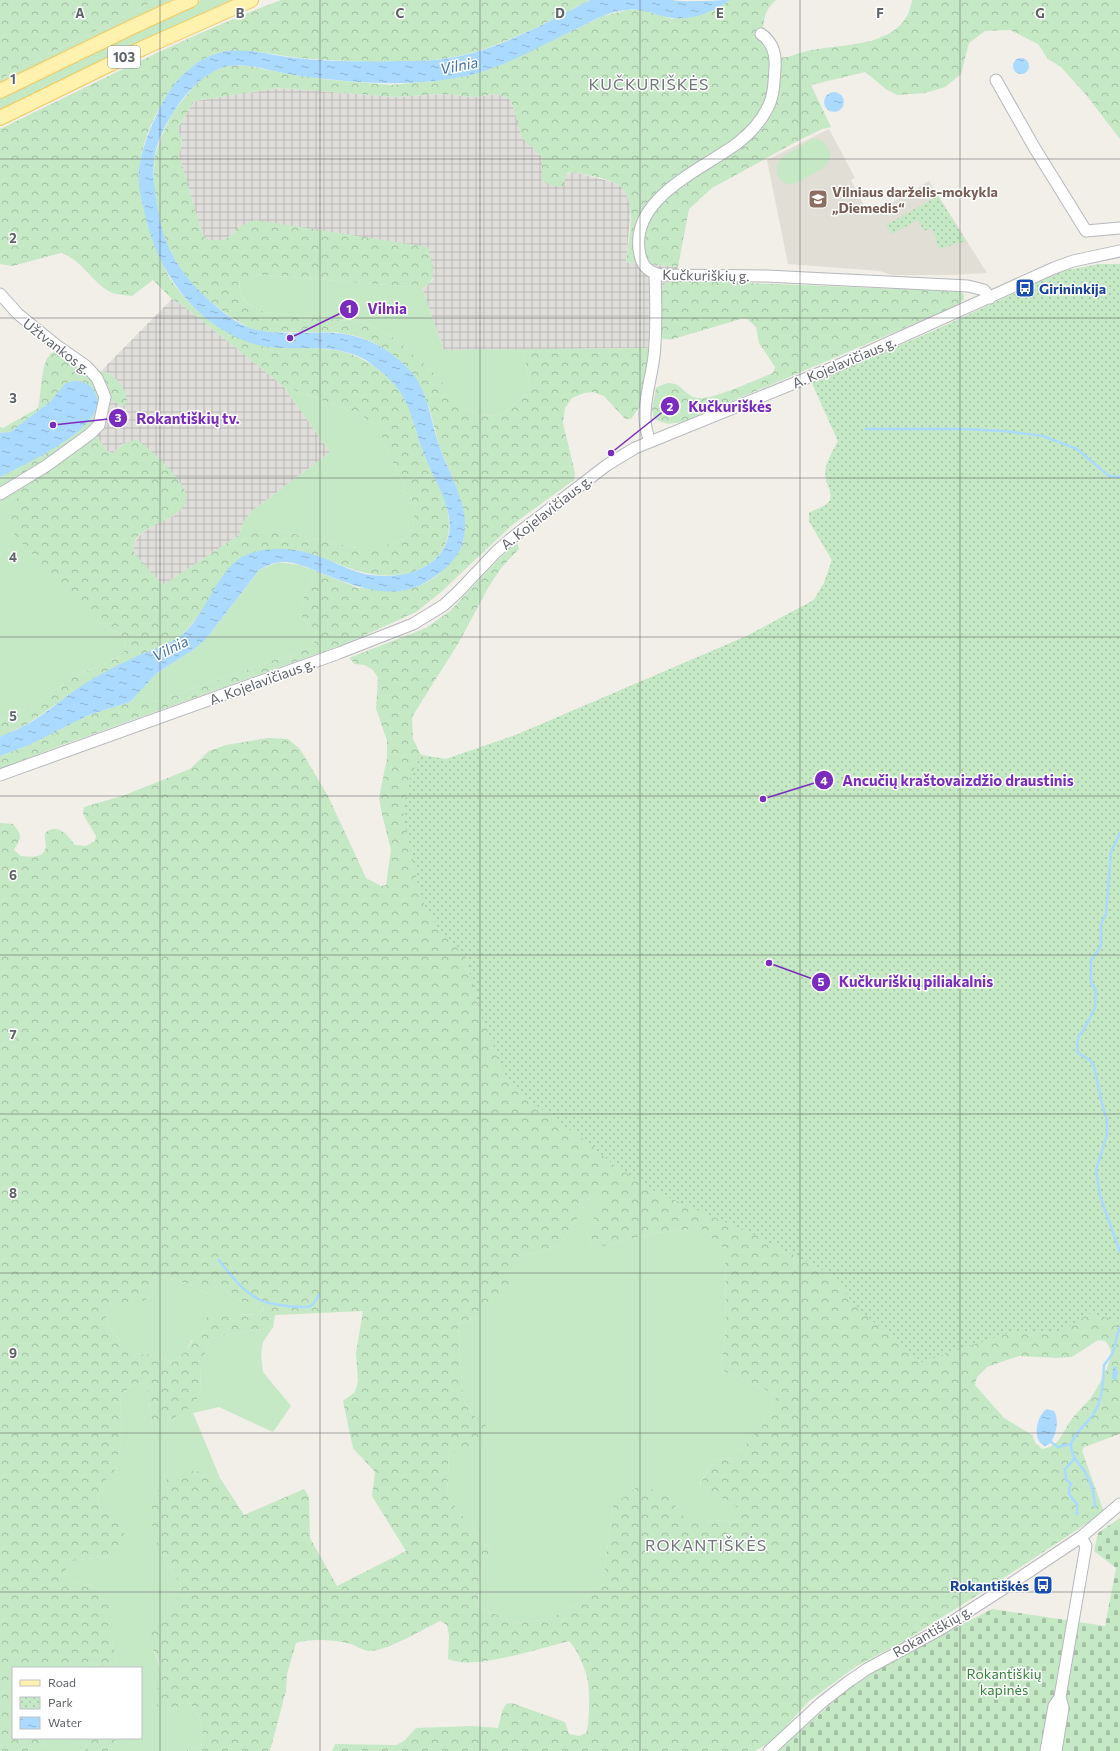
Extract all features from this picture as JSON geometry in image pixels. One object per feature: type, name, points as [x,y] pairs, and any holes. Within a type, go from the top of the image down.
[{"type":"main road","name":"103","points":[[0,91],[191,0]]},
{"type":"main road","name":"103","points":[[0,118],[143,48],[251,0]]},
{"type":"street","name":"Kučkuriškių g.","points":[[761,34],[766,37],[771,44],[776,61],[772,96],[767,110],[740,141],[664,192],[655,203],[645,219],[639,240],[642,260],[646,270],[655,274],[766,276],[956,285],[979,288],[988,293],[990,298]]},
{"type":"street","points":[[996,80],[1034,147],[1086,231],[1120,228]]},
{"type":"street","name":"A. Kojelavičiaus g.","points":[[0,775],[339,654],[413,624],[444,605],[496,552],[512,538],[607,465],[626,453],[650,441],[789,386],[990,298],[1054,268],[1073,261],[1120,251]]},
{"type":"street","name":"A. Kojelavičiaus g.","points":[[1101,255],[1120,256]]},
{"type":"street","points":[[650,441],[646,432],[644,421],[654,356],[656,319],[655,274]]},
{"type":"street","name":"Užtvankos g.","points":[[0,294],[18,314],[56,345],[86,366],[97,378],[105,397],[99,425],[90,434],[46,466],[0,494]]},
{"type":"street","name":"Rokantiškių g.","points":[[769,1751],[821,1703],[867,1669],[941,1629],[1081,1537],[1120,1504]]},
{"type":"street","points":[[1046,1751],[1054,1706],[1060,1697],[1084,1560],[1086,1546],[1081,1537]]},
{"type":"street","points":[[1056,1751],[1063,1708],[1060,1697]]},
{"type":"shaded area","points":[[280,88],[395,97],[443,94],[473,97],[497,94],[511,100],[522,137],[542,157],[542,181],[574,172],[616,183],[625,190],[631,208],[626,262],[678,267],[671,280],[657,348],[444,350],[422,288],[427,286],[433,279],[240,226],[233,234],[223,240],[208,240],[202,233],[179,155],[182,142],[178,128],[194,101]]},
{"type":"shaded area","name":"Vilniaus darželis-mokykla „Diemedis“","points":[[829,129],[855,178],[851,180],[869,216],[929,181],[987,273],[950,275],[892,275],[880,271],[788,264],[767,160]]},
{"type":"shaded area","points":[[172,299],[185,307],[283,386],[330,452],[253,510],[244,521],[239,535],[163,585],[133,553],[134,543],[140,535],[152,526],[175,515],[124,443],[113,453],[107,451],[90,427],[98,412],[101,399],[113,401],[123,406],[109,373],[101,371]]},
{"type":"green space","points":[[0,0],[157,0],[0,79]]},
{"type":"green space","points":[[157,0],[171,0],[0,82],[0,79]]},
{"type":"green space","points":[[201,0],[239,0],[0,112],[0,96]]},
{"type":"green space","points":[[281,0],[591,0],[504,42],[485,49],[448,58],[415,62],[364,62],[298,58],[268,53],[237,51],[208,57],[184,73],[166,96],[158,110],[146,138],[142,152],[140,165],[141,179],[163,263],[172,282],[194,307],[203,314],[214,319],[314,348],[337,350],[352,354],[385,374],[394,382],[407,402],[426,460],[437,479],[444,496],[449,523],[448,536],[444,547],[437,557],[426,566],[412,572],[384,576],[358,571],[300,551],[281,550],[255,552],[181,636],[165,646],[144,653],[93,679],[24,726],[0,737],[0,721],[35,704],[70,679],[119,657],[125,650],[126,642],[120,634],[96,622],[11,531],[9,521],[18,495],[12,484],[0,490],[0,477],[66,441],[87,383],[81,381],[73,381],[65,385],[51,401],[10,432],[0,433],[0,427],[3,428],[38,408],[45,364],[48,357],[53,352],[66,356],[82,372],[106,372],[120,383],[126,393],[127,403],[123,406],[113,401],[101,400],[98,412],[90,427],[107,451],[113,453],[127,442],[138,440],[168,467],[183,487],[186,498],[184,506],[178,513],[139,535],[134,543],[134,553],[163,585],[239,535],[254,529],[277,530],[356,548],[376,548],[399,541],[412,529],[415,512],[410,495],[388,453],[378,427],[359,414],[283,386],[185,307],[172,299],[153,280],[132,296],[115,294],[106,289],[75,261],[61,253],[12,266],[0,264],[0,129],[174,45]]},
{"type":"green space","points":[[730,0],[776,0],[766,12],[764,19],[764,33],[769,55],[783,58],[807,51],[870,41],[885,36],[898,28],[907,16],[912,0],[1120,0],[1120,139],[1087,96],[1061,67],[1048,59],[1038,44],[1010,30],[985,31],[969,43],[961,74],[945,87],[925,93],[897,95],[886,89],[865,72],[811,85],[831,127],[822,129],[792,144],[712,188],[689,209],[678,267],[626,262],[631,220],[628,199],[624,190],[617,184],[602,178],[574,172],[567,173],[563,186],[553,186],[542,181],[542,157],[522,138],[511,100],[497,94],[473,97],[443,94],[395,97],[280,88],[194,101],[178,128],[182,142],[179,155],[202,233],[208,240],[223,240],[233,234],[240,226],[255,220],[428,247],[433,276],[428,285],[422,288],[253,274],[239,282],[243,298],[253,307],[265,312],[366,323],[397,340],[433,372],[464,407],[477,414],[489,416],[502,414],[526,395],[530,387],[523,349],[649,348],[640,406],[631,419],[625,419],[604,396],[593,392],[584,393],[572,398],[565,408],[563,423],[575,473],[574,480],[512,525],[440,593],[416,612],[350,642],[54,748],[0,769],[0,756],[29,745],[89,715],[130,702],[149,702],[161,700],[311,647],[315,640],[315,632],[303,618],[301,608],[306,592],[316,571],[358,588],[412,588],[426,583],[439,574],[463,542],[465,526],[463,508],[458,493],[439,445],[429,407],[404,365],[390,353],[372,342],[357,336],[336,332],[266,332],[249,328],[226,314],[204,296],[183,274],[169,250],[163,234],[153,188],[155,155],[162,135],[173,112],[201,78],[220,68],[233,65],[332,80],[391,85],[467,76],[490,69],[603,16],[627,10],[643,10],[672,19],[717,8]]},
{"type":"green space","points":[[812,139],[821,140],[828,147],[831,155],[827,164],[795,183],[787,184],[783,182],[778,176],[777,171],[781,158]]},
{"type":"green space","points":[[938,196],[966,241],[939,249],[932,228],[924,231],[918,220],[892,234],[886,225]]},
{"type":"green space","points":[[1100,264],[1120,264],[1120,1434],[1084,1447],[1082,1451],[1104,1512],[906,1640],[855,1667],[808,1702],[774,1740],[755,1751],[332,1751],[335,1744],[396,1745],[404,1741],[416,1728],[471,1726],[498,1728],[502,1711],[506,1704],[512,1703],[565,1722],[569,1734],[579,1736],[586,1733],[589,1714],[588,1682],[580,1658],[575,1648],[569,1641],[507,1657],[474,1662],[459,1662],[448,1659],[449,1635],[447,1625],[440,1621],[394,1644],[376,1650],[368,1651],[351,1644],[338,1641],[308,1640],[296,1643],[287,1674],[286,1691],[270,1751],[184,1751],[200,1746],[202,1740],[201,1722],[189,1702],[184,1702],[172,1712],[159,1709],[156,1696],[161,1670],[149,1641],[149,1631],[152,1625],[156,1619],[170,1608],[178,1599],[181,1584],[165,1561],[154,1533],[152,1506],[156,1493],[165,1481],[176,1475],[192,1471],[202,1472],[220,1478],[244,1515],[304,1489],[309,1497],[310,1538],[337,1586],[406,1551],[372,1496],[375,1472],[353,1448],[343,1401],[355,1392],[358,1382],[356,1353],[363,1311],[275,1315],[273,1327],[219,1336],[210,1340],[201,1364],[200,1392],[195,1404],[157,1429],[152,1425],[147,1385],[135,1384],[120,1397],[122,1434],[115,1470],[104,1482],[98,1495],[99,1504],[106,1512],[117,1512],[121,1517],[126,1542],[122,1549],[109,1556],[71,1561],[66,1569],[69,1580],[95,1587],[108,1599],[111,1615],[111,1636],[119,1667],[100,1667],[89,1662],[80,1662],[72,1667],[12,1667],[12,1739],[44,1739],[45,1742],[42,1751],[0,1751],[0,823],[13,824],[20,834],[14,850],[21,856],[36,856],[43,853],[46,846],[45,833],[54,829],[62,831],[75,845],[86,846],[95,841],[96,836],[83,814],[84,807],[125,795],[190,769],[209,751],[226,745],[268,738],[288,739],[300,749],[328,796],[366,878],[381,886],[386,885],[391,850],[379,798],[387,758],[387,741],[376,708],[378,678],[373,670],[365,665],[355,664],[349,658],[426,628],[450,611],[517,542],[519,549],[501,568],[488,588],[459,642],[412,717],[413,739],[421,755],[446,759],[516,735],[747,636],[814,600],[824,583],[832,560],[809,521],[809,513],[824,506],[830,500],[831,495],[825,474],[829,460],[838,441],[812,383],[931,332],[1063,271]],"holes":[[[590,1197],[602,1202],[587,1232],[592,1249],[649,1234],[700,1228],[725,1249],[726,1326],[721,1370],[777,1395],[763,1423],[735,1458],[713,1460],[700,1485],[740,1509],[741,1522],[711,1520],[689,1523],[666,1494],[639,1485],[613,1506],[604,1574],[583,1601],[549,1619],[517,1623],[478,1607],[480,1575],[490,1550],[447,1496],[449,1452],[481,1450],[486,1425],[471,1413],[463,1398],[458,1324],[483,1315],[509,1288],[511,1259],[557,1247],[565,1238]],[[161,1277],[187,1283],[207,1294],[219,1283],[236,1300],[264,1307],[260,1315],[236,1314],[207,1317],[186,1351],[174,1362],[146,1354],[136,1355],[112,1331],[105,1312],[113,1303],[125,1307],[147,1299]],[[1098,1340],[1105,1341],[1111,1352],[1106,1371],[1090,1399],[1071,1420],[1057,1442],[1048,1447],[1042,1449],[1035,1442],[1032,1435],[1004,1418],[975,1385],[977,1377],[987,1367],[1019,1356],[1056,1358],[1072,1357]]]},
{"type":"green space","points":[[1100,264],[1120,264],[1120,1334],[1114,1320],[1091,1313],[1059,1332],[1008,1333],[922,1362],[858,1309],[832,1275],[755,1235],[658,1193],[615,1166],[583,1139],[517,1092],[505,1075],[481,1016],[466,958],[440,930],[426,909],[418,884],[403,815],[408,782],[421,755],[446,759],[516,735],[747,636],[814,600],[824,583],[832,560],[809,521],[809,513],[824,506],[830,500],[831,495],[825,474],[829,460],[838,441],[812,383],[931,332],[1063,271]]},
{"type":"green space","points":[[253,274],[422,288],[444,350],[523,349],[530,387],[526,395],[502,414],[489,416],[477,414],[464,407],[433,372],[397,340],[366,323],[265,312],[253,307],[243,298],[239,281]]},
{"type":"green space","points":[[671,280],[960,292],[964,295],[964,299],[956,306],[683,422],[668,423],[661,422],[654,418],[652,409],[656,388],[671,383],[681,387],[694,397],[707,397],[726,392],[773,373],[775,367],[759,343],[756,327],[747,319],[741,319],[673,339],[668,340],[661,338],[658,335],[662,290],[665,283]]},
{"type":"green space","points":[[283,386],[359,414],[378,427],[388,453],[410,495],[415,512],[412,529],[399,541],[376,548],[356,548],[277,530],[239,535],[244,521],[253,510],[330,452]]},
{"type":"green space","points":[[12,484],[19,495],[9,521],[96,622],[120,634],[126,642],[125,650],[119,657],[70,679],[35,704],[0,721],[0,490]]},
{"type":"green space","points":[[278,562],[299,565],[316,571],[306,592],[301,608],[303,618],[315,632],[315,640],[311,647],[161,700],[149,702],[130,702],[157,673],[193,650],[205,640],[259,570]]},
{"type":"green space","points":[[590,1197],[603,1202],[587,1232],[592,1249],[649,1234],[700,1228],[725,1249],[726,1326],[721,1370],[777,1395],[763,1423],[735,1458],[713,1460],[700,1484],[740,1509],[742,1522],[711,1520],[689,1524],[666,1494],[613,1506],[604,1574],[583,1601],[549,1619],[517,1623],[478,1607],[480,1575],[490,1550],[447,1496],[449,1452],[471,1413],[463,1398],[458,1324],[483,1315],[511,1259],[557,1247],[565,1238]]},
{"type":"green space","points":[[161,1277],[187,1283],[207,1294],[219,1283],[236,1300],[264,1306],[260,1315],[236,1314],[191,1341],[186,1351],[174,1362],[146,1354],[136,1355],[112,1331],[105,1312],[113,1303],[147,1299]]},
{"type":"green space","points":[[273,1327],[263,1342],[261,1355],[263,1372],[291,1406],[273,1432],[219,1407],[193,1413],[220,1478],[196,1471],[154,1531],[164,1559],[181,1584],[180,1595],[153,1651],[161,1670],[156,1700],[172,1712],[184,1702],[189,1702],[201,1722],[202,1740],[200,1746],[184,1751],[121,1751],[115,1739],[142,1739],[142,1667],[119,1667],[111,1636],[111,1615],[95,1587],[69,1580],[66,1569],[71,1561],[109,1556],[117,1512],[106,1512],[99,1504],[98,1495],[104,1482],[115,1469],[122,1434],[120,1397],[135,1384],[147,1385],[152,1425],[200,1392],[201,1364],[210,1340],[219,1336]]},
{"type":"green space","name":"Rokantiškių kapinės","points":[[1120,1518],[1120,1751],[777,1751],[864,1675],[992,1609],[1105,1626],[1116,1568],[1094,1551],[1098,1533]]},
{"type":"green space","points":[[80,1662],[89,1662],[100,1667],[72,1667]]},
{"type":"green space","points":[[44,1739],[76,1739],[78,1742],[85,1745],[86,1751],[42,1751],[45,1742]]},
{"type":"green space","points":[[76,1739],[115,1739],[121,1751],[86,1751],[85,1745],[78,1742]]},
{"type":"water","points":[[591,0],[730,0],[706,13],[689,18],[671,18],[636,10],[614,12],[510,61],[467,76],[424,82],[359,82],[286,74],[238,65],[217,70],[205,77],[193,87],[182,100],[164,128],[155,155],[154,163],[154,179],[160,220],[168,247],[181,269],[198,289],[218,308],[233,320],[245,326],[257,330],[280,333],[327,332],[357,337],[372,342],[399,360],[415,377],[424,393],[443,457],[462,504],[465,528],[463,541],[455,558],[441,572],[417,587],[402,591],[387,592],[372,590],[292,563],[279,562],[267,566],[259,570],[205,640],[193,650],[157,673],[130,702],[89,715],[29,745],[0,756],[0,737],[32,721],[96,677],[170,642],[183,634],[192,625],[229,568],[248,554],[272,549],[296,550],[319,556],[365,574],[385,576],[406,574],[425,567],[433,561],[440,554],[446,543],[449,532],[447,509],[422,450],[410,411],[397,388],[388,377],[366,360],[348,352],[318,348],[272,347],[257,345],[243,340],[223,330],[206,318],[177,288],[166,270],[149,231],[139,180],[139,170],[143,149],[153,122],[172,88],[188,70],[200,61],[215,54],[232,51],[251,51],[287,57],[361,62],[419,61],[449,58],[486,49],[504,42],[540,26]]},
{"type":"water","points":[[1018,58],[1024,58],[1029,63],[1027,72],[1024,74],[1018,74],[1013,69],[1013,63]]},
{"type":"water","points":[[830,92],[838,92],[844,98],[844,106],[838,112],[830,112],[824,106],[824,98]]},
{"type":"water","points":[[73,381],[85,383],[94,391],[97,404],[92,417],[80,430],[64,442],[0,477],[0,433],[10,432],[51,401],[65,384]]},
{"type":"water","points":[[1116,1366],[1118,1373],[1116,1380],[1112,1379],[1113,1367]]},
{"type":"water","points":[[1047,1409],[1054,1411],[1057,1419],[1057,1425],[1052,1440],[1045,1446],[1040,1443],[1037,1427],[1038,1421]]},
{"type":"waterway","points":[[866,429],[963,429],[1004,431],[1043,436],[1077,449],[1109,476],[1120,477]]},
{"type":"waterway","points":[[1120,833],[1111,852],[1106,914],[1101,924],[1101,946],[1091,960],[1091,982],[1096,990],[1095,1008],[1083,1031],[1079,1035],[1077,1044],[1078,1053],[1091,1061],[1094,1066],[1103,1108],[1107,1119],[1107,1135],[1096,1170],[1100,1196],[1120,1252]]},
{"type":"waterway","points":[[219,1260],[242,1287],[262,1301],[284,1306],[306,1307],[313,1304],[319,1294]]},
{"type":"waterway","points":[[1095,1507],[1091,1484],[1085,1472],[1074,1457],[1071,1445],[1074,1437],[1092,1417],[1097,1407],[1102,1390],[1104,1365],[1114,1350],[1120,1327]]},
{"type":"waterway","points":[[1051,1442],[1058,1447],[1071,1444]]},
{"type":"waterway","points":[[1074,1459],[1065,1469],[1066,1479],[1071,1484],[1069,1490],[1070,1495],[1077,1504],[1077,1514]]},
{"type":"place","name":"Vilniaus darželis-mokykla „Diemedis“","points":[[818,199]]},
{"type":"place","name":"Girininkija","points":[[1025,288]]},
{"type":"place","name":"Vilnia","points":[[290,338]]},
{"type":"place","name":"Rokantiškių tv.","points":[[53,425]]},
{"type":"place","name":"Kučkuriškės","points":[[611,453]]},
{"type":"place","name":"Ancučių kraštovaizdžio draustinis","points":[[763,799]]},
{"type":"place","name":"Kučkuriškių piliakalnis","points":[[769,963]]},
{"type":"place","name":"Rokantiškės","points":[[1043,1585]]},
{"type":"district","name":"KUČKURIŠKĖS","points":[[649,83]]},
{"type":"district","name":"ROKANTIŠKĖS","points":[[706,1544]]}]
